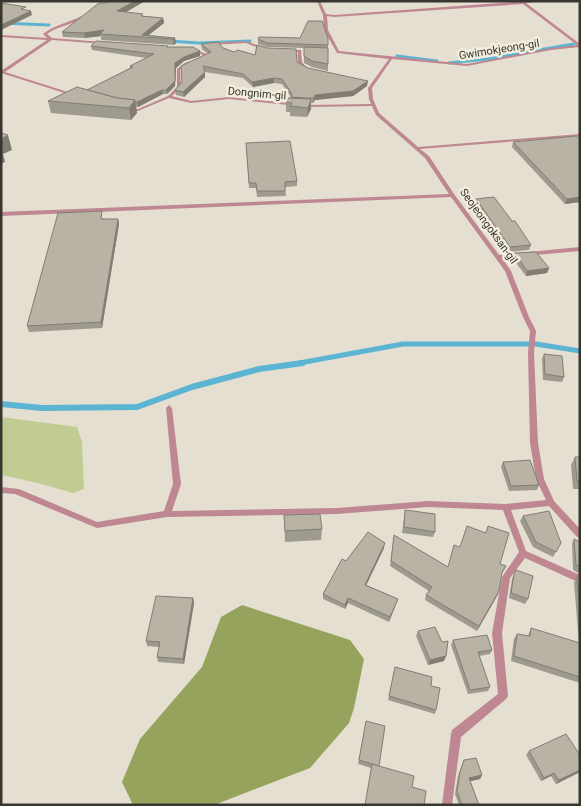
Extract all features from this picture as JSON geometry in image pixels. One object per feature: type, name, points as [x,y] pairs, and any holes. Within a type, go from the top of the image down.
[{"type":"lane","points":[[318,1],[325,15],[326,30],[335,52],[391,58],[370,88],[373,105]]},
{"type":"lane","points":[[325,15],[544,1]]},
{"type":"lane","points":[[524,2],[580,46]]},
{"type":"lane","points":[[51,40],[45,34],[52,27],[80,19],[84,15]]},
{"type":"lane","points":[[1,36],[106,43]]},
{"type":"lane","points":[[2,72],[51,40]]},
{"type":"lane","points":[[195,49],[202,45],[246,42],[267,50]]},
{"type":"lane","name":"Gwimokjeong-gil","points":[[391,58],[450,65],[467,64],[551,49],[580,46]]},
{"type":"lane","points":[[121,108],[138,110],[169,96],[179,87],[178,70],[186,64],[208,56],[195,49],[186,48]]},
{"type":"lane","points":[[283,51],[302,51],[300,65],[310,70]]},
{"type":"lane","points":[[2,72],[76,96]]},
{"type":"lane","points":[[365,82],[374,84]]},
{"type":"lane","name":"Dongnim-gil","points":[[169,96],[190,102],[229,98],[307,106],[373,105]]},
{"type":"lane","name":"Seojeongoksan-gil","points":[[373,105],[377,114],[427,157],[452,196],[508,271],[533,331],[531,353],[534,443],[540,480],[551,503],[580,535]]},
{"type":"lane","points":[[416,148],[580,134]]},
{"type":"lane","points":[[1,214],[452,196]]},
{"type":"lane","points":[[499,257],[580,249]]},
{"type":"lane","points":[[167,514],[177,484],[169,408]]},
{"type":"lane","points":[[1,490],[16,491],[97,525],[167,514],[337,511],[428,504],[506,507],[551,503]]},
{"type":"lane","points":[[506,507],[523,553],[580,579]]},
{"type":"lane","points":[[447,805],[456,734],[503,696],[497,633],[506,577],[523,553]]},
{"type":"green space","points":[[1,417],[77,427],[82,442],[84,489],[73,493],[1,475]]},
{"type":"green space","points":[[242,605],[350,640],[364,659],[349,723],[310,768],[214,805],[133,805],[122,782],[140,739],[202,667],[221,617]]},
{"type":"building","points":[[108,1],[135,1],[117,11],[163,18],[142,35],[175,38],[100,34],[104,30],[84,33],[62,32],[99,3],[107,3]]},
{"type":"building","points":[[1,3],[26,7],[21,9],[31,11],[1,25]]},
{"type":"building","points":[[308,21],[322,21],[328,38],[328,45],[267,43],[258,39],[259,37],[300,38]]},
{"type":"building","points":[[96,41],[167,47],[193,47],[200,51],[184,57],[175,63],[175,81],[166,90],[135,102],[135,100],[117,98],[87,90],[133,67],[130,66],[154,54],[91,46]]},
{"type":"building","points":[[218,42],[223,48],[234,52],[238,50],[255,55],[257,45],[267,48],[296,49],[297,62],[308,68],[368,81],[353,91],[315,95],[314,98],[291,97],[292,94],[282,79],[274,78],[252,82],[243,74],[203,66],[205,72],[183,92],[175,90],[182,82],[181,66],[211,52],[201,44]]},
{"type":"building","points":[[304,47],[328,48],[328,64],[312,61],[304,56]]},
{"type":"building","points":[[77,87],[117,98],[135,100],[129,108],[48,101]]},
{"type":"building","points":[[288,98],[311,99],[308,108],[290,106],[292,103],[286,102]]},
{"type":"building","points":[[1,133],[8,135],[1,139]]},
{"type":"building","points":[[576,136],[580,139],[580,197],[567,199],[513,142]]},
{"type":"building","points":[[290,141],[297,181],[285,182],[285,191],[257,191],[256,183],[249,183],[246,143]]},
{"type":"building","points":[[494,197],[512,221],[515,221],[531,245],[510,247],[476,199]]},
{"type":"building","points":[[102,211],[101,219],[118,219],[101,322],[27,326],[58,213]]},
{"type":"building","points":[[536,252],[549,268],[527,271],[515,253]]},
{"type":"building","points":[[544,354],[562,356],[564,377],[545,374]]},
{"type":"building","points":[[575,457],[580,457],[580,481],[577,481]]},
{"type":"building","points":[[530,460],[539,485],[511,486],[503,462]]},
{"type":"building","points":[[405,510],[435,514],[435,532],[404,527]]},
{"type":"building","points":[[549,511],[561,543],[556,552],[536,542],[523,516]]},
{"type":"building","points":[[320,514],[322,529],[285,531],[284,515]]},
{"type":"building","points":[[467,526],[486,533],[488,526],[509,533],[500,564],[506,566],[502,572],[499,591],[479,626],[426,595],[432,587],[391,561],[394,535],[448,567],[454,545],[460,547]]},
{"type":"building","points":[[368,532],[385,543],[365,585],[398,599],[390,617],[348,598],[345,605],[323,594],[342,559],[346,561]]},
{"type":"building","points":[[574,539],[580,542],[580,567],[576,565]]},
{"type":"building","points":[[516,570],[533,576],[528,599],[511,593]]},
{"type":"building","points":[[577,577],[580,578],[580,606]]},
{"type":"building","points":[[156,596],[193,598],[183,659],[157,657],[160,642],[146,641]]},
{"type":"building","points":[[435,627],[442,642],[448,641],[446,656],[430,660],[418,631]]},
{"type":"building","points":[[531,628],[580,643],[580,677],[514,656],[517,634],[530,636]]},
{"type":"building","points":[[487,635],[492,650],[478,652],[490,687],[470,690],[453,640]]},
{"type":"building","points":[[395,667],[432,677],[431,686],[440,688],[436,710],[389,696]]},
{"type":"building","points":[[366,721],[385,726],[379,766],[359,760]]},
{"type":"building","points":[[566,734],[580,755],[580,770],[559,780],[554,773],[544,778],[529,751]]},
{"type":"building","points":[[476,758],[482,775],[469,778],[479,805],[462,805],[457,791],[460,772],[464,760]]},
{"type":"building","points":[[372,764],[414,776],[412,787],[426,791],[424,805],[365,805]]},
{"type":"waterway","points":[[1,23],[49,25]]},
{"type":"waterway","points":[[168,41],[199,43],[250,41]]},
{"type":"waterway","points":[[449,63],[487,59],[574,44]]},
{"type":"waterway","points":[[397,56],[437,61]]},
{"type":"waterway","points":[[294,364],[403,344],[536,344],[580,351]]},
{"type":"waterway","points":[[1,404],[42,408],[137,407],[192,387],[259,369],[303,363]]}]
